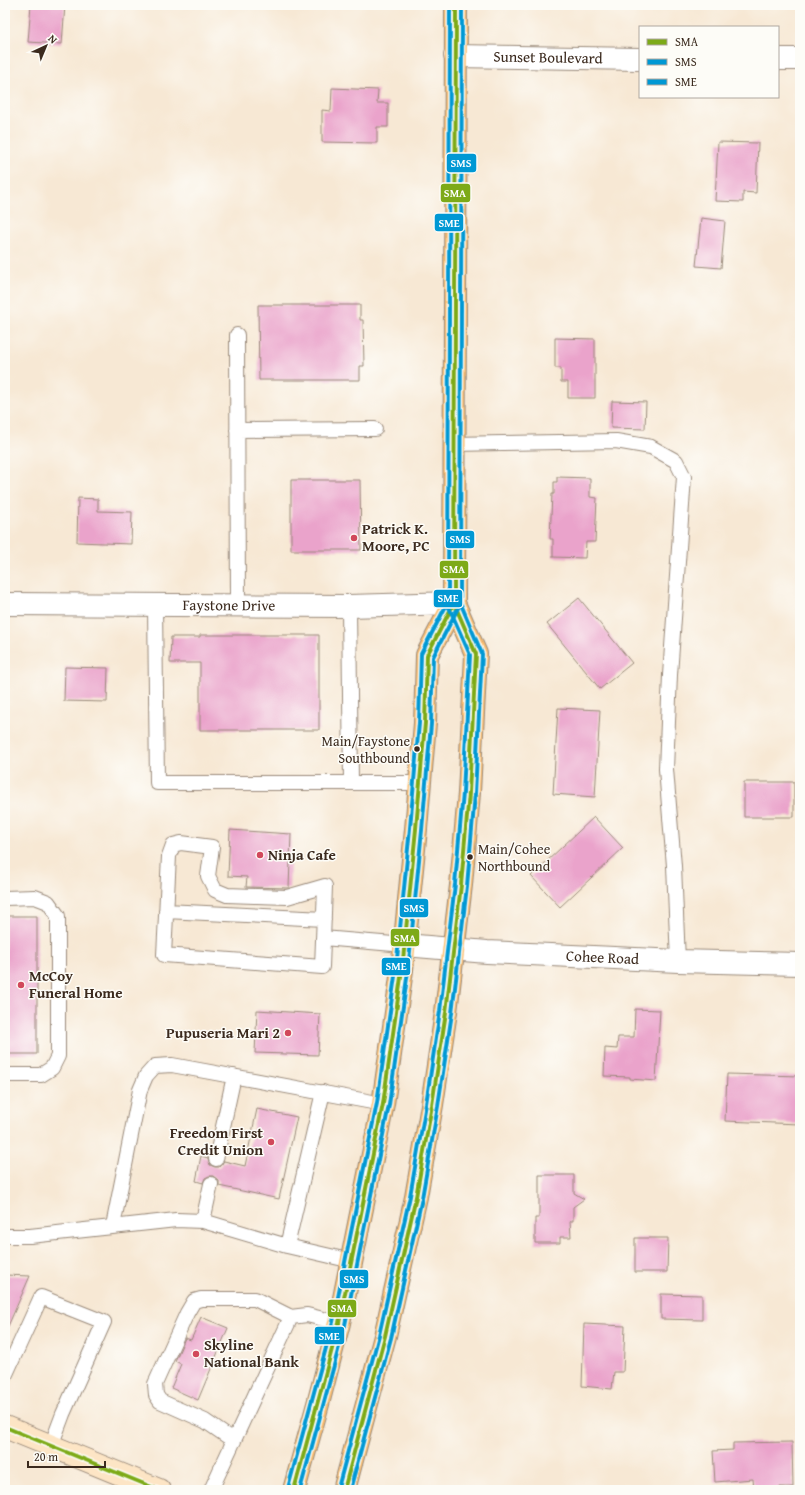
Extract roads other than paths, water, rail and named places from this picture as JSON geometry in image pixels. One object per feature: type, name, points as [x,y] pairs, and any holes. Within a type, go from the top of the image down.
[{"type":"main road","points":[[344,1490],[385,1336],[419,1182],[445,1019],[469,793],[476,654],[454,603],[456,5]]},
{"type":"main road","points":[[294,1490],[339,1323],[383,1104],[405,945],[425,723],[427,655],[454,603]]},
{"type":"street","name":"Sunset Boulevard","points":[[455,56],[639,59]]},
{"type":"street","points":[[779,59],[800,59]]},
{"type":"street","name":"Faystone Drive","points":[[5,604],[349,606],[454,603]]},
{"type":"street","name":"Cohee Road","points":[[405,945],[453,950],[678,961],[800,964]]},
{"type":"street","points":[[5,1427],[159,1490]]},
{"type":"lane","points":[[237,335],[238,605]]},
{"type":"lane","points":[[237,430],[375,430]]},
{"type":"lane","points":[[454,444],[616,440],[651,447],[676,461],[684,477],[670,675],[666,768],[674,866],[678,961]]},
{"type":"lane","points":[[155,604],[157,783],[420,784]]},
{"type":"lane","points":[[349,606],[351,783]]},
{"type":"lane","points":[[181,843],[212,847],[208,876],[216,890],[227,895],[287,897],[325,886],[322,967],[164,955],[166,911],[169,856],[173,845],[181,843]]},
{"type":"lane","points":[[5,898],[35,898],[48,902],[58,916],[58,1056],[52,1068],[40,1074],[5,1075]]},
{"type":"lane","points":[[166,911],[324,919]]},
{"type":"lane","points":[[323,938],[405,945]]},
{"type":"lane","points":[[114,1226],[140,1090],[146,1076],[155,1066],[172,1065],[383,1104]]},
{"type":"lane","points":[[216,1159],[234,1076]]},
{"type":"lane","points":[[287,1246],[323,1092]]},
{"type":"lane","points":[[202,1221],[210,1184]]},
{"type":"lane","points":[[5,1236],[30,1236],[176,1220],[202,1221],[287,1246],[352,1261]]},
{"type":"lane","points":[[5,1376],[41,1296],[104,1322],[63,1414],[51,1446]]},
{"type":"lane","points":[[234,1441],[205,1421],[160,1401],[156,1395],[156,1384],[187,1312],[194,1301],[201,1298],[255,1299],[291,1318],[307,1315],[339,1323]]},
{"type":"lane","points":[[210,1490],[291,1318]]},
{"type":"place","name":"Patrick K. Moore, PC","points":[[354,538]]},
{"type":"place","name":"Main/Faystone Southbound","points":[[417,749]]},
{"type":"place","name":"Ninja Cafe","points":[[260,855]]},
{"type":"place","name":"Main/Cohee Northbound","points":[[470,857]]},
{"type":"place","name":"McCoy Funeral Home","points":[[21,985]]},
{"type":"place","name":"Pupuseria Mari 2","points":[[288,1033]]},
{"type":"place","name":"Freedom First Credit Union","points":[[271,1142]]},
{"type":"place","name":"Skyline National Bank","points":[[196,1354]]}]
